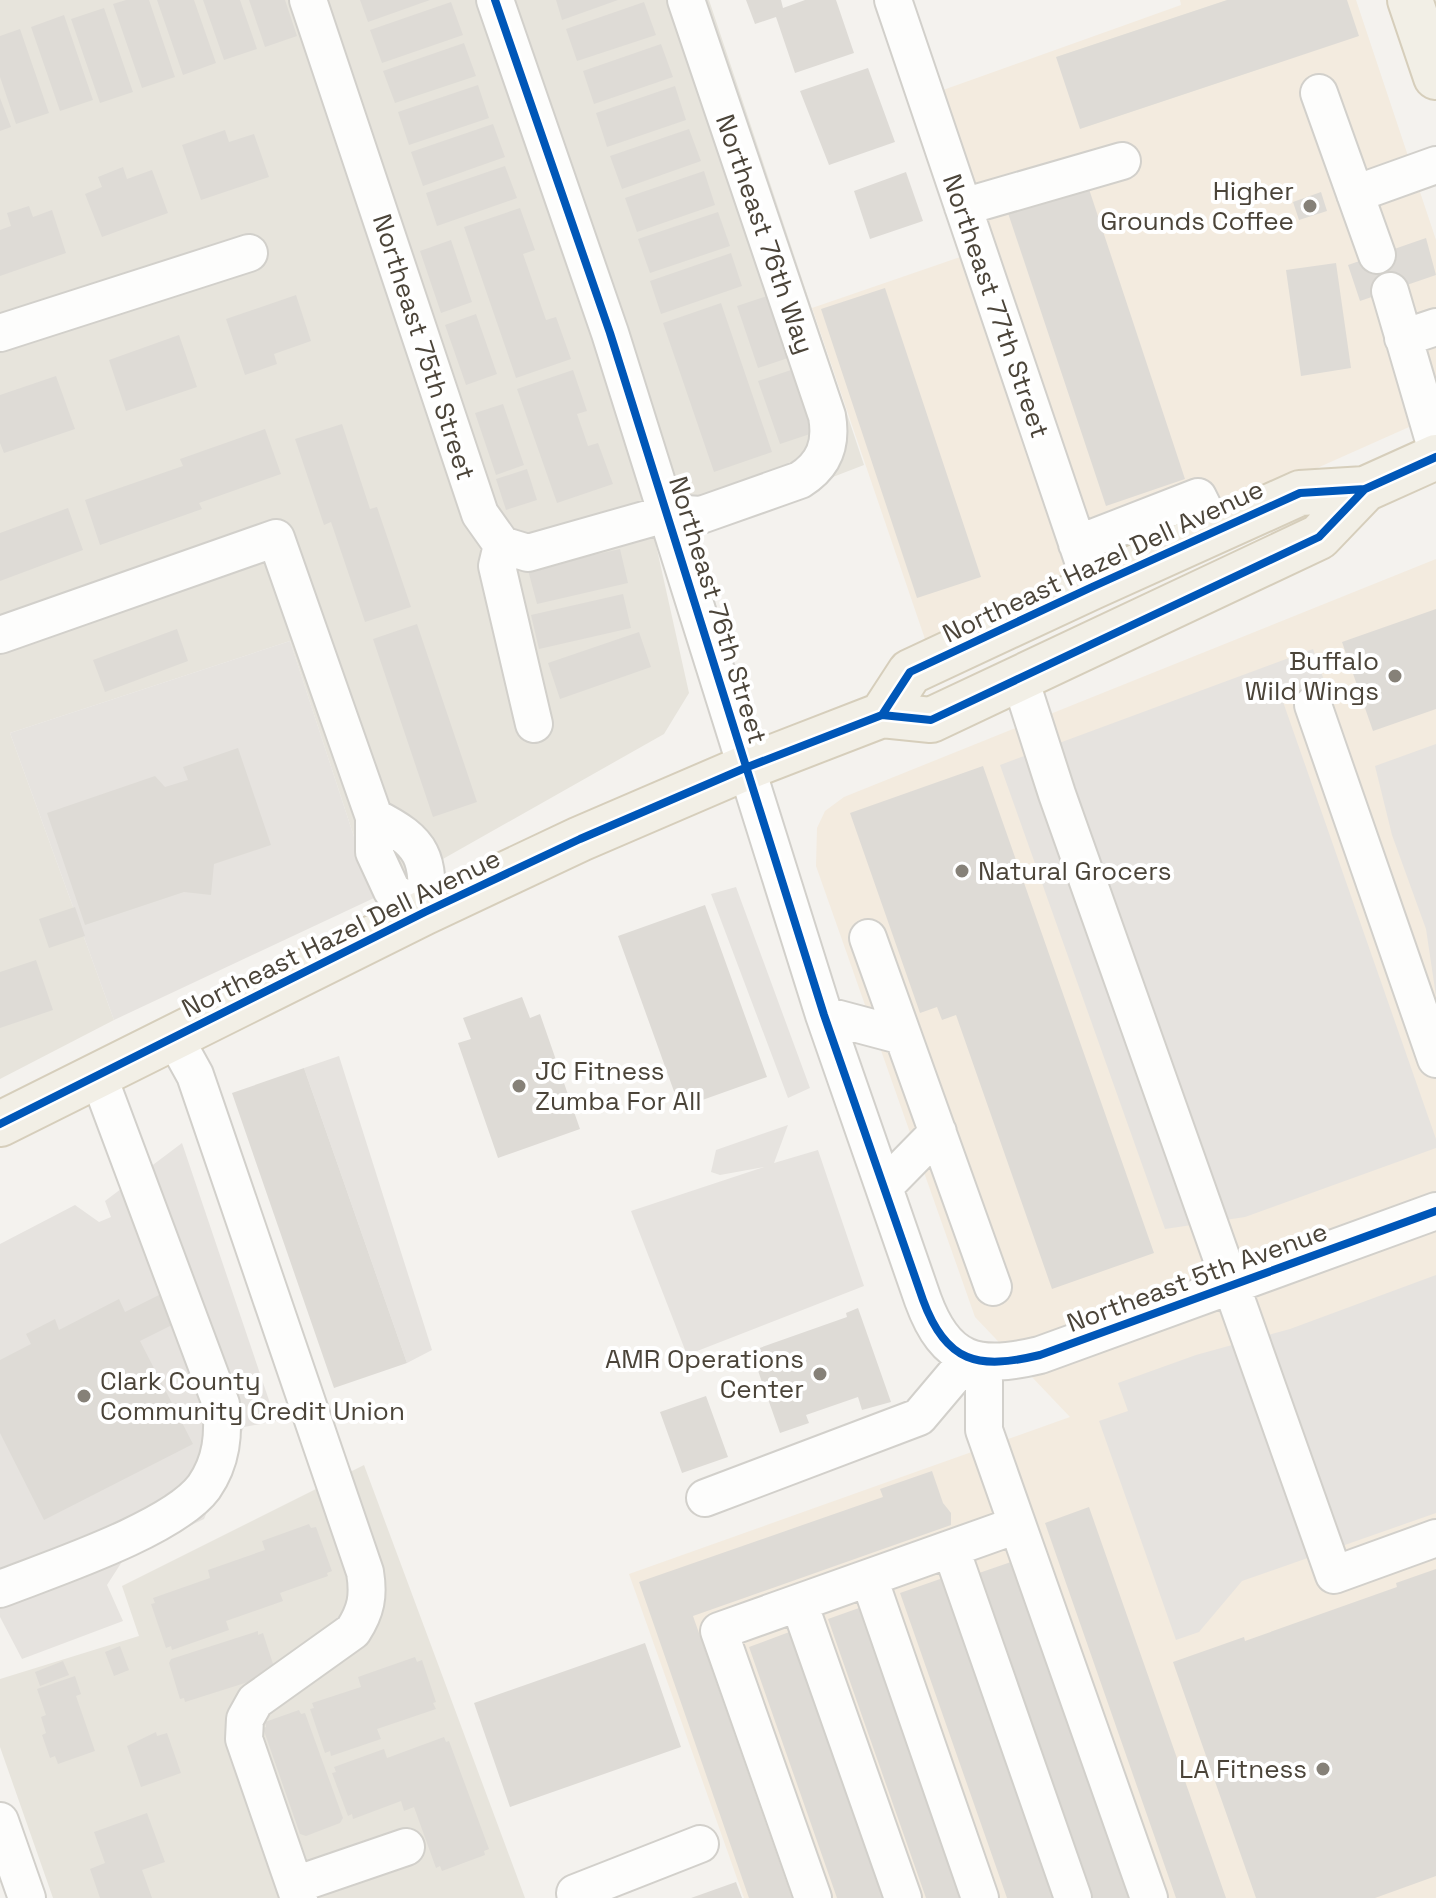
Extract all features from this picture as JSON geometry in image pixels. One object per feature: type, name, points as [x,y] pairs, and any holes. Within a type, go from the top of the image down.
[{"type":"main road","points":[[1410,0],[1436,77]]},
{"type":"main road","name":"Northeast Hazel Dell Avenue","points":[[882,715],[910,672],[1092,587],[1300,493],[1365,489],[1436,457]]},
{"type":"main road","name":"Northeast Hazel Dell Avenue","points":[[0,1124],[425,912],[745,768],[882,715],[931,720],[1020,679],[1319,537],[1365,489]]},
{"type":"street","name":"Northeast 75th Street","points":[[308,0],[480,514],[502,545]]},
{"type":"street","name":"Northeast 76th Street","points":[[495,0],[669,513],[745,768],[824,1015],[932,1324],[943,1341],[976,1361]]},
{"type":"street","name":"Northeast 76th Way","points":[[669,513],[701,515],[800,480],[814,470],[825,453],[829,439],[827,416],[689,8]]},
{"type":"street","name":"Northeast 77th Street","points":[[898,12],[1092,587]]},
{"type":"street","points":[[1319,93],[1377,255]]},
{"type":"street","points":[[963,207],[1122,161]]},
{"type":"street","points":[[1355,194],[1436,165]]},
{"type":"street","points":[[0,333],[249,253]]},
{"type":"street","points":[[1390,291],[1420,332],[1436,448]]},
{"type":"street","points":[[1077,544],[1198,497],[1215,531]]},
{"type":"street","points":[[534,724],[497,566],[502,545],[528,553],[669,513]]},
{"type":"street","points":[[0,635],[276,538],[374,817],[374,852],[392,891],[425,912]]},
{"type":"street","points":[[1020,679],[1057,794],[1334,1575],[1436,1538]]},
{"type":"street","points":[[1313,705],[1436,1059]]},
{"type":"street","points":[[868,938],[993,1287]]},
{"type":"street","points":[[824,1015],[903,1036]]},
{"type":"street","points":[[174,1037],[195,1075],[365,1572],[368,1593],[363,1615],[353,1631],[255,1701],[245,1719],[244,1739],[297,1892],[406,1847]]},
{"type":"street","points":[[0,1589],[100,1549],[182,1508],[203,1488],[218,1462],[224,1433],[221,1404],[98,1075]]},
{"type":"street","points":[[884,1187],[938,1132]]},
{"type":"street","name":"Northeast 5th Avenue","points":[[976,1361],[1010,1362],[1040,1355],[1436,1211]]},
{"type":"street","points":[[705,1498],[919,1417],[976,1361]]},
{"type":"street","points":[[976,1361],[984,1430],[1149,1898]]},
{"type":"street","points":[[813,1898],[719,1631],[1017,1525]]},
{"type":"street","points":[[951,1549],[1073,1898]]},
{"type":"street","points":[[869,1578],[980,1898]]},
{"type":"street","points":[[799,1603],[903,1898]]},
{"type":"street","points":[[0,1821],[27,1898]]},
{"type":"street","points":[[576,1898],[575,1893],[700,1844]]},
{"type":"shaded area","points":[[0,0],[709,0],[864,465],[656,545],[689,693],[664,734],[374,898],[290,641],[10,733],[114,1020],[0,1079]]},
{"type":"shaded area","points":[[1180,0],[1356,0],[1436,240],[1436,415],[926,642],[812,308],[966,255],[915,100],[1181,5]]},
{"type":"shaded area","points":[[1436,559],[1436,1898],[744,1898],[629,1574],[1070,1417],[975,1317],[816,866],[817,828],[825,811],[844,797]]},
{"type":"shaded area","points":[[290,641],[374,898],[114,1020],[10,733]]},
{"type":"shaded area","points":[[1313,649],[1324,680],[1281,696],[1436,1139],[1436,1148],[1245,1217],[1165,1229],[1000,765]]},
{"type":"shaded area","points":[[1436,744],[1436,996],[1426,929],[1392,835],[1375,766]]},
{"type":"shaded area","points":[[736,887],[810,1088],[788,1098],[711,894]]},
{"type":"shaded area","points":[[339,1056],[432,1350],[407,1363],[304,1068]]},
{"type":"shaded area","points":[[788,1125],[774,1163],[818,1150],[864,1286],[687,1355],[631,1211],[764,1167],[720,1175],[711,1172],[716,1150]]},
{"type":"shaded area","points":[[182,1143],[276,1421],[244,1427],[204,1519],[125,1557],[107,1585],[123,1621],[22,1659],[0,1617],[0,1244],[75,1205],[99,1222],[111,1217],[105,1201]]},
{"type":"shaded area","points":[[1436,1275],[1436,1513],[1242,1581],[1199,1632],[1176,1640],[1099,1421],[1128,1411],[1118,1383],[1196,1355],[1290,1329]]},
{"type":"shaded area","points":[[364,1465],[525,1898],[53,1898],[0,1747],[0,1679],[139,1636],[122,1586]]},
{"type":"building","points":[[126,0],[149,0],[175,77],[142,88],[113,4]]},
{"type":"building","points":[[157,0],[194,0],[216,63],[183,75]]},
{"type":"building","points":[[203,0],[240,0],[257,49],[224,60]]},
{"type":"building","points":[[249,0],[285,0],[297,36],[265,47]]},
{"type":"building","points":[[360,0],[430,0],[368,22]]},
{"type":"building","points":[[556,0],[618,0],[562,20]]},
{"type":"building","points":[[746,0],[781,0],[783,8],[805,0],[836,0],[854,53],[795,73],[776,17],[755,24]]},
{"type":"building","points":[[1227,0],[1347,0],[1359,36],[1080,129],[1056,57]]},
{"type":"building","points":[[451,2],[463,35],[382,63],[370,30]]},
{"type":"building","points":[[644,2],[656,35],[577,61],[566,29]]},
{"type":"building","points":[[104,8],[133,92],[100,103],[71,19]]},
{"type":"building","points":[[64,15],[93,100],[60,111],[31,27]]},
{"type":"building","points":[[20,29],[49,113],[16,124],[0,77],[0,36]]},
{"type":"building","points":[[464,43],[476,76],[395,103],[383,71]]},
{"type":"building","points":[[661,44],[673,77],[594,104],[583,71]]},
{"type":"building","points":[[868,68],[895,142],[829,165],[800,91]]},
{"type":"building","points":[[478,85],[489,118],[409,145],[398,112]]},
{"type":"building","points":[[675,86],[686,120],[607,147],[596,113]]},
{"type":"building","points":[[0,98],[11,127],[0,131]]},
{"type":"building","points":[[493,124],[505,157],[423,186],[411,152]]},
{"type":"building","points":[[689,129],[701,161],[622,189],[610,156]]},
{"type":"building","points":[[225,130],[229,142],[254,134],[269,177],[201,200],[182,145]]},
{"type":"building","points":[[505,166],[517,198],[437,226],[426,193]]},
{"type":"building","points":[[123,167],[127,179],[152,170],[168,213],[102,237],[85,194],[102,187],[98,177]]},
{"type":"building","points":[[704,171],[715,205],[637,232],[625,198]]},
{"type":"building","points":[[906,172],[923,221],[870,239],[854,191]]},
{"type":"building","points":[[1087,183],[1185,479],[1106,506],[1007,210]]},
{"type":"building","name":"Higher Grounds Coffee","points":[[1321,192],[1327,211],[1299,220],[1293,202]]},
{"type":"building","points":[[29,206],[33,217],[52,210],[66,253],[0,276],[0,230],[11,226],[7,213]]},
{"type":"building","points":[[520,208],[535,250],[523,254],[546,320],[556,317],[571,359],[516,378],[464,227]]},
{"type":"building","points":[[718,212],[730,246],[650,273],[638,239]]},
{"type":"building","points":[[1426,238],[1436,275],[1360,301],[1348,265]]},
{"type":"building","points":[[451,240],[472,302],[441,313],[420,251]]},
{"type":"building","points":[[731,253],[742,286],[661,314],[650,281]]},
{"type":"building","points":[[1336,263],[1351,368],[1301,376],[1286,270]]},
{"type":"building","points":[[885,288],[981,577],[917,598],[821,309]]},
{"type":"building","points":[[296,295],[311,341],[274,354],[277,364],[245,375],[226,319]]},
{"type":"building","points":[[770,295],[791,357],[758,368],[737,306]]},
{"type":"building","points":[[721,303],[772,452],[714,472],[663,323]]},
{"type":"building","points":[[476,314],[497,374],[466,385],[445,325]]},
{"type":"building","points":[[179,335],[197,387],[126,411],[109,360]]},
{"type":"building","points":[[794,369],[816,432],[780,444],[758,381]]},
{"type":"building","points":[[573,370],[587,411],[577,414],[588,446],[598,443],[613,484],[557,503],[517,389]]},
{"type":"building","points":[[56,376],[75,429],[4,453],[0,443],[0,395]]},
{"type":"building","points":[[503,404],[524,465],[496,475],[475,413]]},
{"type":"building","points":[[342,424],[370,509],[377,507],[411,607],[365,622],[331,522],[324,525],[295,439]]},
{"type":"building","points":[[265,429],[281,474],[199,503],[202,509],[100,545],[85,500],[183,466],[180,459]]},
{"type":"building","points":[[527,469],[537,500],[506,510],[496,479]]},
{"type":"building","points":[[68,508],[83,550],[0,581],[0,533]]},
{"type":"building","points":[[620,549],[628,583],[537,604],[528,570]]},
{"type":"building","points":[[623,594],[631,628],[539,649],[531,615]]},
{"type":"building","name":"Buffalo Wild Wings","points":[[1436,609],[1436,709],[1373,731],[1342,642]]},
{"type":"building","points":[[417,624],[477,802],[433,817],[373,639]]},
{"type":"building","points":[[177,629],[188,661],[105,692],[93,660]]},
{"type":"building","points":[[639,632],[651,667],[560,699],[548,663]]},
{"type":"building","points":[[238,748],[271,845],[214,864],[211,895],[184,892],[85,925],[47,813],[155,776],[165,787],[188,780],[183,767]]},
{"type":"building","points":[[983,766],[1154,1253],[1052,1289],[956,1015],[942,1020],[937,1007],[920,1013],[850,813]]},
{"type":"building","points":[[705,905],[767,1077],[680,1108],[618,936]]},
{"type":"building","points":[[75,907],[85,936],[49,948],[39,919]]},
{"type":"building","points":[[36,960],[53,1010],[0,1028],[0,972]]},
{"type":"building","name":"JC Fitness Zumba For All","points":[[522,997],[530,1018],[540,1014],[580,1129],[498,1158],[458,1043],[471,1039],[463,1018]]},
{"type":"building","points":[[304,1068],[407,1363],[334,1388],[232,1093]]},
{"type":"building","name":"Clark County Community Credit Union","points":[[161,1294],[176,1323],[140,1341],[193,1444],[44,1520],[0,1433],[0,1360],[31,1344],[26,1334],[55,1319],[59,1330],[119,1299],[125,1312]]},
{"type":"building","name":"AMR Operations Center","points":[[858,1308],[891,1402],[862,1410],[858,1397],[806,1415],[809,1423],[780,1433],[751,1351],[847,1317],[846,1313]]},
{"type":"building","points":[[706,1396],[728,1457],[682,1473],[660,1412]]},
{"type":"building","points":[[932,1471],[943,1503],[951,1513],[951,1525],[693,1616],[792,1898],[749,1898],[639,1582],[883,1497],[880,1489]]},
{"type":"building","points":[[1089,1507],[1226,1898],[1176,1898],[1045,1523]]},
{"type":"building","points":[[309,1524],[311,1528],[316,1527],[332,1571],[327,1573],[328,1576],[280,1593],[283,1601],[226,1621],[229,1630],[172,1650],[171,1646],[166,1648],[151,1604],[155,1603],[153,1598],[210,1578],[208,1570],[265,1550],[262,1541]]},
{"type":"building","points":[[1011,1562],[1129,1898],[1092,1898],[979,1573]]},
{"type":"building","name":"LA Fitness","points":[[1436,1569],[1436,1876],[1375,1898],[1256,1898],[1173,1662],[1244,1637],[1245,1641],[1397,1587],[1396,1583]]},
{"type":"building","points":[[943,1578],[1056,1898],[1007,1898],[900,1593]]},
{"type":"building","points":[[859,1608],[960,1898],[926,1898],[828,1619]]},
{"type":"building","points":[[258,1631],[258,1635],[263,1633],[274,1667],[270,1668],[273,1674],[185,1702],[184,1698],[180,1699],[169,1663],[171,1659]]},
{"type":"building","points":[[792,1631],[886,1898],[837,1898],[749,1647]]},
{"type":"building","points":[[645,1643],[681,1747],[510,1807],[474,1703]]},
{"type":"building","points":[[120,1646],[129,1670],[114,1676],[105,1652]]},
{"type":"building","points":[[415,1657],[417,1662],[422,1660],[436,1709],[377,1729],[381,1739],[331,1756],[330,1751],[325,1753],[310,1709],[314,1708],[312,1703],[361,1687],[358,1677]]},
{"type":"building","points":[[63,1661],[69,1675],[40,1686],[35,1672]]},
{"type":"building","points":[[75,1676],[81,1694],[76,1696],[95,1751],[58,1764],[55,1756],[50,1758],[42,1735],[46,1733],[41,1717],[46,1715],[37,1689]]},
{"type":"building","points":[[299,1710],[301,1714],[305,1713],[343,1818],[340,1823],[306,1836],[300,1834],[263,1728],[266,1727],[265,1722]]},
{"type":"building","points":[[156,1732],[157,1736],[167,1733],[181,1773],[141,1787],[127,1746]]},
{"type":"building","points":[[444,1737],[446,1742],[449,1741],[489,1849],[484,1851],[485,1855],[442,1871],[440,1866],[436,1868],[414,1807],[404,1811],[401,1801],[353,1819],[352,1814],[348,1816],[332,1773],[336,1772],[334,1767],[384,1749],[387,1758]]},
{"type":"building","points":[[147,1813],[165,1862],[142,1870],[152,1898],[100,1898],[90,1869],[105,1863],[94,1832]]},
{"type":"building","points":[[736,1882],[742,1898],[691,1898]]},
{"type":"cycle path","points":[[495,0],[610,333],[824,1015],[923,1300],[942,1337],[967,1357],[982,1361],[999,1362],[1040,1355],[1436,1211]]},
{"type":"cycle path","points":[[882,715],[910,672],[1092,587],[1300,493],[1365,489],[1436,457]]},
{"type":"cycle path","points":[[0,1124],[425,912],[580,839],[745,768],[882,715],[931,720],[1319,537],[1365,489]]},
{"type":"place","name":"Higher Grounds Coffee","points":[[1310,206]]},
{"type":"place","name":"Buffalo Wild Wings","points":[[1395,676]]},
{"type":"place","name":"Natural Grocers","points":[[962,871]]},
{"type":"place","name":"JC Fitness Zumba For All","points":[[519,1086]]},
{"type":"place","name":"AMR Operations Center","points":[[820,1374]]},
{"type":"place","name":"Clark County Community Credit Union","points":[[84,1396]]},
{"type":"place","name":"LA Fitness","points":[[1323,1769]]}]
